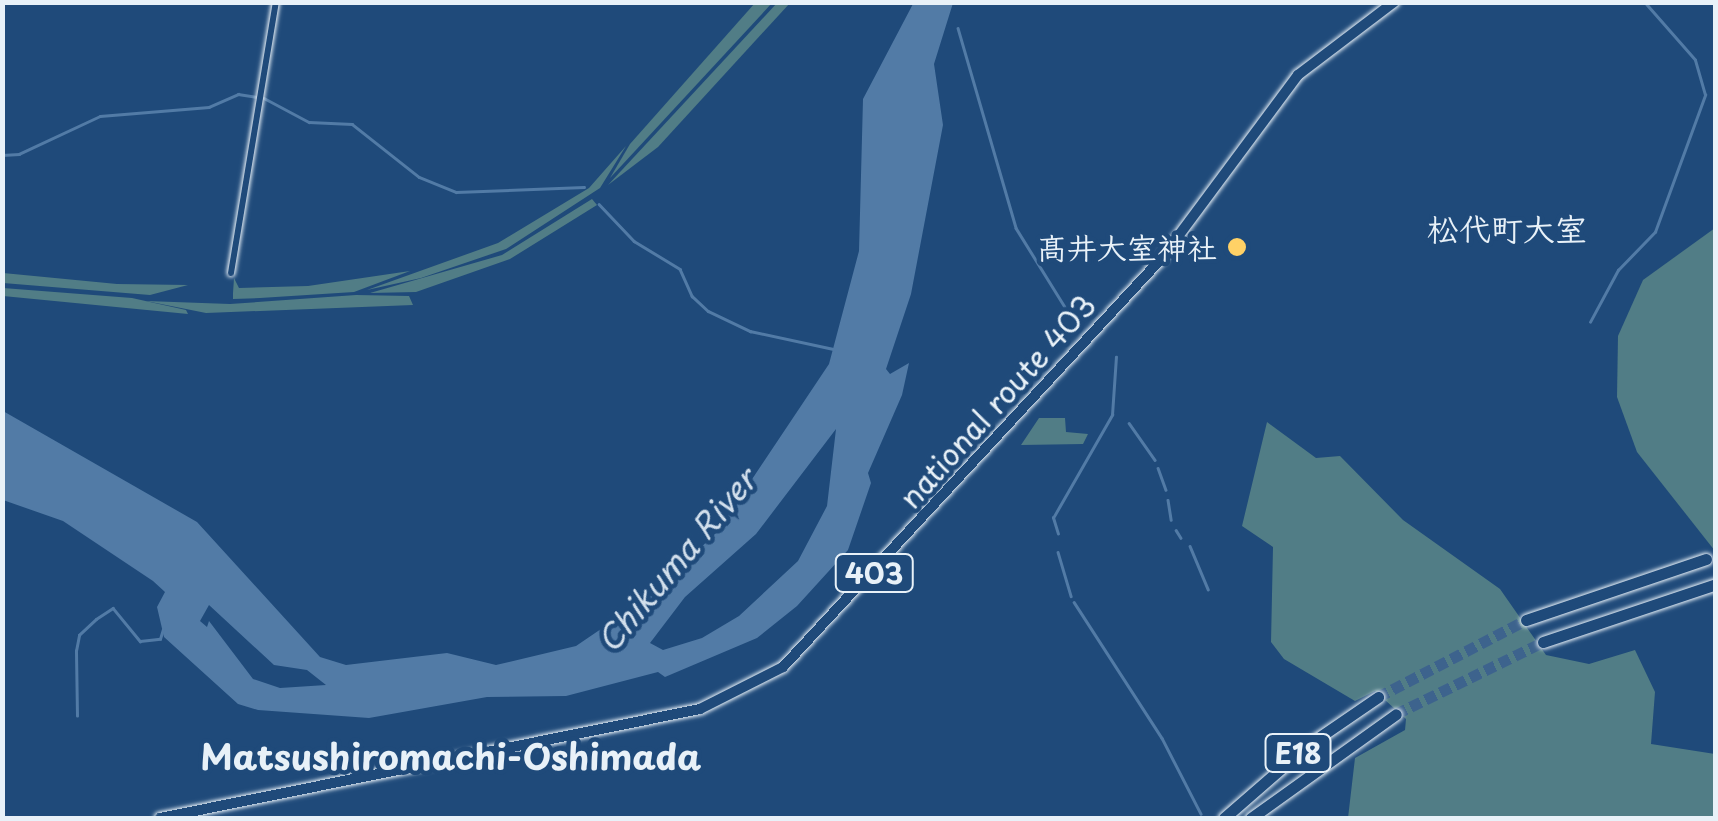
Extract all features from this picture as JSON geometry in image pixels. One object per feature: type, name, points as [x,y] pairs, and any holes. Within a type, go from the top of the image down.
[{"type":"highway","name":"national route 403","points":[[160,818],[700,709],[783,667],[1162,258],[1298,75],[1394,2]]},
{"type":"highway","points":[[1526,620],[1706,559]]},
{"type":"highway","points":[[1543,642],[1716,584]]},
{"type":"highway","name":"E18","points":[[1224,818],[1308,745],[1378,697]]},
{"type":"highway","name":"E18","points":[[1251,818],[1396,714]]},
{"type":"street","points":[[231,273],[276,2]]},
{"type":"green space","points":[[755,3],[772,3],[610,178],[630,144]]},
{"type":"green space","points":[[777,3],[790,3],[658,147],[608,185]]},
{"type":"green space","points":[[626,146],[600,188],[506,249],[421,278],[367,290],[498,243],[589,188]]},
{"type":"green space","points":[[592,199],[597,205],[510,259],[416,292],[370,293],[502,255]]},
{"type":"green space","points":[[1715,228],[1715,551],[1637,452],[1617,397],[1618,336],[1643,280]]},
{"type":"green space","points":[[410,271],[354,292],[233,299],[234,278],[239,288],[308,286]]},
{"type":"green space","points":[[3,273],[117,284],[188,285],[150,295],[3,283]]},
{"type":"green space","points":[[3,288],[132,298],[186,310],[188,314],[3,296]]},
{"type":"green space","points":[[356,295],[409,296],[413,305],[206,313],[146,301],[230,304]]},
{"type":"green space","points":[[1039,418],[1065,418],[1066,432],[1088,434],[1083,444],[1021,445]]},
{"type":"green space","points":[[1267,422],[1316,458],[1340,456],[1403,520],[1500,589],[1546,655],[1589,664],[1635,650],[1655,692],[1651,744],[1715,754],[1715,818],[1348,818],[1355,758],[1405,730],[1406,719],[1375,691],[1355,701],[1284,659],[1271,642],[1273,547],[1242,526]]},
{"type":"water","points":[[914,2],[953,3],[934,64],[943,125],[911,294],[886,369],[890,374],[909,363],[902,395],[868,473],[871,483],[848,550],[797,606],[757,638],[665,677],[658,672],[566,696],[487,697],[369,718],[258,710],[238,704],[164,637],[157,607],[165,592],[153,581],[63,521],[3,500],[3,411],[197,522],[320,657],[346,665],[447,653],[496,665],[576,646],[651,595],[716,533],[829,364],[859,251],[863,99]],"holes":[[[836,429],[827,506],[798,561],[739,616],[702,638],[663,650],[650,643],[685,597],[756,534]],[[209,605],[274,665],[307,670],[326,685],[280,688],[253,679],[209,621],[207,627],[200,621]]]},
{"type":"waterway","points":[[1590,322],[1618,270],[1655,232],[1705,95],[1695,60],[1644,2]]},
{"type":"waterway","points":[[958,28],[1016,228],[1070,315]]},
{"type":"waterway","points":[[2,155],[19,154],[100,116],[209,107],[238,94],[257,97]]},
{"type":"waterway","points":[[264,98],[309,122],[352,124],[419,177],[456,192],[584,187]]},
{"type":"waterway","points":[[599,204],[634,241],[680,269],[692,296],[708,311],[750,331],[833,349]]},
{"type":"waterway","points":[[1058,534],[1053,518],[1112,415],[1116,357]]},
{"type":"waterway","points":[[1129,423],[1155,460]]},
{"type":"waterway","points":[[1158,468],[1166,490]]},
{"type":"waterway","points":[[1168,500],[1171,520]]},
{"type":"waterway","points":[[1176,530],[1181,538]]},
{"type":"waterway","points":[[1190,546],[1208,589]]},
{"type":"waterway","points":[[1058,552],[1071,596]]},
{"type":"waterway","points":[[1074,602],[1162,738],[1201,814]]},
{"type":"waterway","points":[[77,716],[79,635],[113,608],[140,641],[160,639],[163,629]]},
{"type":"tunnel","points":[[1378,697],[1526,620]]},
{"type":"tunnel","points":[[1396,714],[1543,642]]},
{"type":"place","name":"髙井大室神社","points":[[1237,247]]},
{"type":"district","name":"松代町大室","points":[[1507,228]]},
{"type":"district","name":"Matsushiromachi-Oshimada","points":[[451,756]]},
{"type":"water label","name":"Chikuma River","points":[[676,560]]}]
